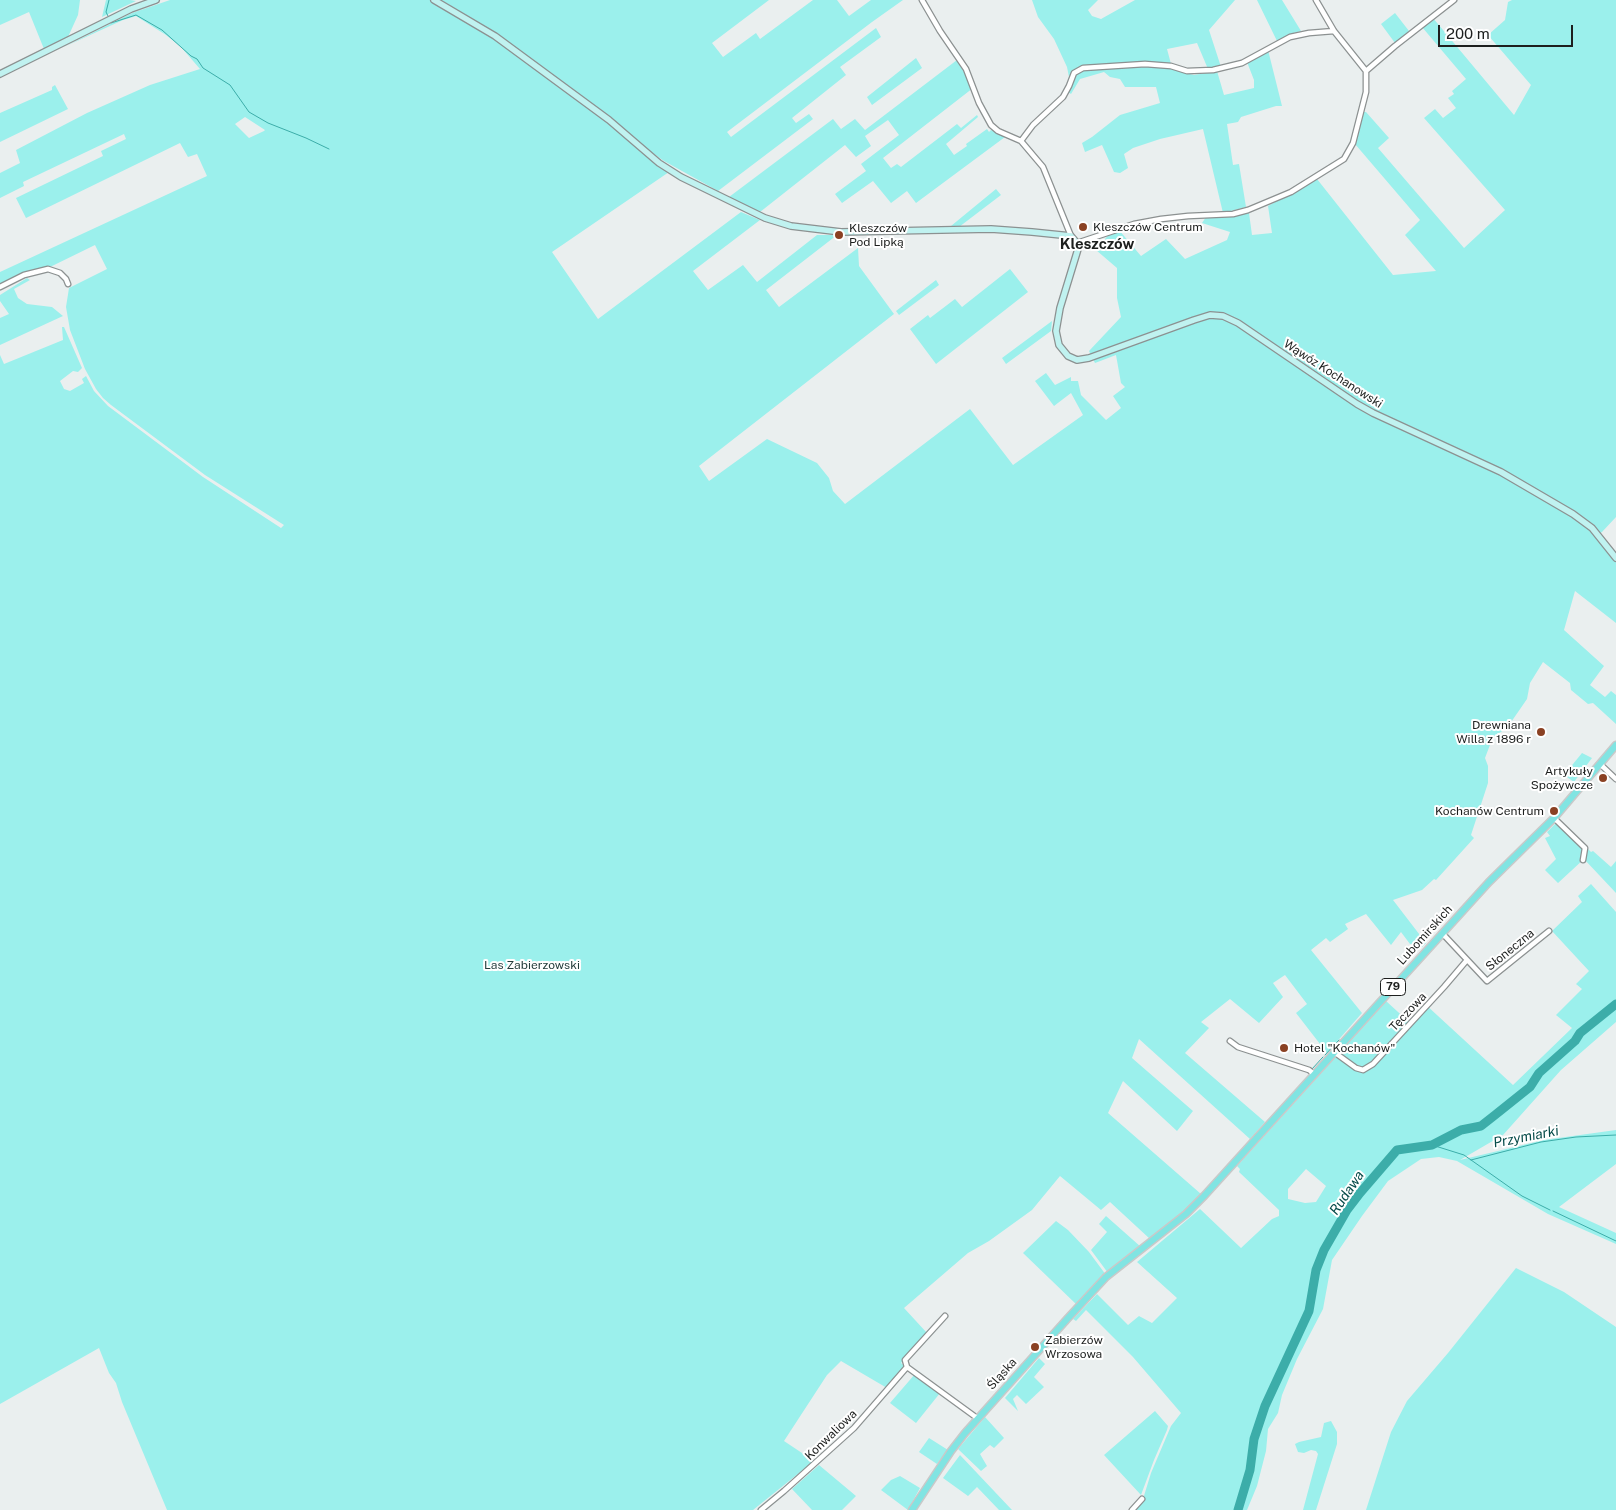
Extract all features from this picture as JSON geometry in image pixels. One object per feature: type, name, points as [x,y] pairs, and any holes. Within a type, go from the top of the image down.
[{"type":"main road","name":"Lubomirskich","points":[[1168,1228],[1204,1196],[1501,870],[1554,818],[1616,745]]},
{"type":"main road","name":"Śląska","points":[[912,1510],[951,1451],[977,1418],[1100,1283],[1168,1228]]},
{"type":"street","points":[[0,74],[131,10],[156,0]]},
{"type":"street","points":[[434,0],[495,36],[609,120],[659,163],[681,177],[763,217],[791,226],[841,232],[991,229],[1071,236]]},
{"type":"street","points":[[922,0],[966,69],[990,125],[998,131],[1021,141],[1043,167],[1071,236],[1077,243],[1134,224],[1155,220],[1233,214],[1268,202],[1298,188],[1341,162],[1350,151],[1366,92],[1366,71],[1334,31],[1316,0]]},
{"type":"street","points":[[1366,71],[1454,0]]},
{"type":"street","points":[[1021,141],[1033,125],[1063,97],[1068,90],[1074,73],[1083,68],[1145,64],[1171,66],[1187,71],[1213,70],[1242,63],[1290,37],[1308,33],[1334,31]]},
{"type":"street","name":"Wąwóz Kochanowski","points":[[1077,243],[1077,253],[1060,308],[1056,331],[1059,345],[1064,353],[1077,360],[1088,358],[1210,315],[1223,316],[1238,323],[1373,414],[1481,463],[1522,484],[1587,523],[1616,558]]},
{"type":"street","points":[[0,287],[24,274],[48,269],[60,273],[68,284]]},
{"type":"street","points":[[1600,764],[1616,779]]},
{"type":"street","points":[[1554,818],[1585,848],[1584,860]]},
{"type":"street","name":"Słoneczna","points":[[1442,934],[1487,981],[1550,931]]},
{"type":"street","name":"Tęczowa","points":[[1334,1052],[1356,1068],[1363,1070],[1373,1064],[1444,988],[1467,960]]},
{"type":"street","points":[[1230,1041],[1238,1046],[1303,1068],[1314,1074]]},
{"type":"street","name":"Konwaliowa","points":[[761,1510],[854,1428],[908,1367],[904,1363],[905,1360],[945,1316]]},
{"type":"street","points":[[908,1367],[977,1418]]},
{"type":"street","points":[[1132,1510],[1142,1499]]},
{"type":"green space","points":[[0,0],[80,0],[78,15],[68,37],[44,49],[29,12],[0,25]]},
{"type":"green space","points":[[106,0],[130,0],[136,1],[102,17]]},
{"type":"green space","name":"Las Zabierzowski","points":[[170,0],[430,0],[494,37],[607,121],[669,172],[552,252],[598,319],[741,212],[760,220],[693,271],[708,290],[743,265],[757,282],[817,235],[837,235],[766,290],[779,307],[858,248],[859,266],[894,314],[699,466],[709,481],[767,439],[817,463],[829,478],[833,491],[845,504],[970,409],[1013,465],[1083,415],[1071,393],[1054,406],[1035,381],[1046,373],[1055,385],[1071,377],[1071,381],[1078,381],[1081,395],[1106,420],[1121,408],[1113,396],[1125,387],[1121,383],[1116,355],[1095,363],[1089,351],[1121,317],[1117,298],[1117,268],[1096,250],[1110,233],[1119,230],[1141,256],[1166,239],[1185,259],[1227,240],[1230,232],[1202,223],[1206,217],[1249,213],[1252,235],[1272,233],[1268,206],[1317,179],[1393,275],[1436,271],[1405,235],[1420,220],[1355,144],[1362,112],[1366,112],[1389,138],[1378,148],[1464,248],[1505,210],[1424,118],[1435,109],[1443,118],[1456,108],[1448,98],[1454,94],[1452,91],[1466,79],[1422,27],[1433,18],[1514,115],[1531,85],[1488,35],[1505,20],[1508,2],[1512,0],[1616,0],[1616,517],[1596,536],[1616,561],[1616,623],[1575,591],[1564,630],[1604,666],[1590,685],[1605,697],[1611,691],[1616,695],[1616,724],[1593,703],[1588,704],[1571,690],[1570,683],[1543,662],[1530,683],[1527,699],[1507,728],[1493,737],[1485,758],[1488,766],[1488,783],[1471,835],[1474,838],[1436,880],[1434,879],[1422,890],[1393,900],[1426,943],[1422,947],[1417,944],[1410,944],[1401,932],[1391,945],[1366,914],[1345,924],[1348,929],[1330,942],[1326,938],[1311,950],[1362,1013],[1327,1053],[1296,1013],[1307,1004],[1285,975],[1273,983],[1283,997],[1259,1023],[1230,999],[1201,1022],[1209,1028],[1185,1053],[1265,1122],[1250,1139],[1139,1039],[1132,1058],[1193,1111],[1177,1131],[1123,1081],[1108,1113],[1201,1194],[1150,1239],[1110,1202],[1101,1210],[1060,1176],[1032,1210],[989,1241],[968,1253],[904,1308],[927,1333],[901,1363],[907,1368],[887,1388],[841,1361],[827,1375],[784,1441],[814,1461],[753,1510],[167,1510],[122,1402],[116,1383],[109,1373],[99,1348],[0,1404],[0,355],[4,364],[63,340],[62,327],[64,327],[82,368],[78,372],[73,371],[60,381],[64,389],[70,391],[84,383],[82,379],[86,376],[94,391],[108,406],[203,477],[281,528],[284,525],[205,475],[111,405],[96,389],[85,369],[70,330],[66,307],[69,288],[107,269],[95,245],[48,268],[36,269],[0,285],[0,272],[207,176],[197,154],[188,157],[180,143],[26,218],[16,198],[103,156],[101,151],[126,139],[124,134],[23,182],[24,186],[0,198],[0,173],[20,163],[16,150],[87,113],[150,85],[200,69],[181,47],[136,16],[64,47],[132,13]],"holes":[[[245,117],[265,130],[249,138],[235,124]]]},
{"type":"green space","points":[[441,0],[769,0],[712,43],[723,57],[756,33],[760,39],[813,0],[837,0],[849,16],[871,0],[903,0],[727,132],[731,137],[876,28],[881,37],[840,67],[846,75],[792,118],[796,123],[809,114],[813,119],[718,191],[664,161],[610,117],[496,33]]},
{"type":"green space","points":[[1032,0],[1098,0],[1088,10],[1092,16],[1101,19],[1135,0],[1235,0],[1209,30],[1221,67],[1208,69],[1197,43],[1167,49],[1171,64],[1183,72],[1194,75],[1217,71],[1224,95],[1254,88],[1254,80],[1247,62],[1268,50],[1282,106],[1276,106],[1241,117],[1238,122],[1227,124],[1233,165],[1239,164],[1246,207],[1223,213],[1203,129],[1160,139],[1133,148],[1124,154],[1128,168],[1120,173],[1114,172],[1102,145],[1085,152],[1082,143],[1120,115],[1160,103],[1156,87],[1125,87],[1120,79],[1110,77],[1104,72],[1080,79],[1071,94],[1065,90],[1069,77],[1067,67],[1054,39],[1038,17]]},
{"type":"green space","points":[[1257,0],[1282,0],[1301,31],[1277,41]]},
{"type":"green space","points":[[1395,13],[1409,31],[1395,43],[1381,24]]},
{"type":"green space","points":[[916,58],[922,68],[872,105],[867,97]]},
{"type":"green space","points":[[957,60],[973,88],[883,158],[891,168],[897,164],[901,167],[957,124],[961,128],[977,115],[978,117],[946,144],[954,155],[987,129],[989,132],[991,130],[1005,137],[916,203],[907,191],[891,203],[873,181],[842,203],[835,194],[866,171],[861,164],[899,135],[888,120],[865,136],[871,146],[856,157],[845,145],[760,212],[729,197],[833,119],[841,129],[855,119],[865,130]]},
{"type":"green space","points":[[55,85],[68,109],[0,142],[0,113],[52,90],[52,87]]},
{"type":"green space","points":[[996,189],[1001,195],[959,227],[951,226]]},
{"type":"green space","points":[[1010,269],[1028,292],[936,364],[910,329],[928,315],[930,318],[955,299],[962,307]]},
{"type":"green space","points":[[27,278],[30,280],[14,289],[18,298],[27,304],[52,307],[63,316],[0,345],[0,318],[9,314],[0,301],[0,295]]},
{"type":"green space","points":[[936,280],[939,285],[899,315],[896,311]]},
{"type":"green space","points":[[1052,321],[1051,331],[1006,364],[1002,358]]},
{"type":"green space","points":[[1582,753],[1592,758],[1574,782],[1564,775]]},
{"type":"green space","points":[[1559,820],[1591,852],[1593,851],[1611,867],[1616,861],[1616,893],[1584,859],[1558,883],[1545,870],[1556,859],[1545,838],[1550,836],[1547,832]]},
{"type":"green space","points":[[1591,884],[1616,912],[1616,1022],[1561,1070],[1503,1135],[1460,1160],[1544,1140],[1616,1130],[1616,1164],[1559,1207],[1616,1233],[1616,1244],[1548,1214],[1457,1161],[1439,1157],[1421,1159],[1388,1181],[1332,1260],[1323,1309],[1297,1359],[1282,1395],[1278,1413],[1268,1429],[1266,1451],[1257,1486],[1247,1510],[1136,1510],[1143,1499],[1151,1473],[1171,1426],[1181,1413],[1133,1357],[1086,1310],[1076,1321],[1073,1319],[1097,1294],[1128,1325],[1139,1316],[1152,1323],[1177,1298],[1137,1262],[1200,1209],[1241,1248],[1272,1219],[1279,1216],[1279,1210],[1239,1172],[1240,1169],[1237,1166],[1386,1001],[1409,1022],[1425,1004],[1513,1085],[1572,1028],[1556,1015],[1582,989],[1576,984],[1589,971],[1552,931],[1582,902],[1578,896]],"holes":[[[1306,1169],[1326,1186],[1316,1202],[1305,1203],[1288,1199],[1288,1189]]]},
{"type":"green space","points":[[1106,1216],[1141,1247],[1108,1273],[1091,1250],[1107,1232],[1099,1224]]},
{"type":"green space","points":[[1056,1221],[1068,1230],[1089,1252],[1106,1275],[1077,1305],[1023,1253]]},
{"type":"green space","points":[[1516,1268],[1564,1292],[1616,1327],[1616,1510],[1366,1510],[1391,1432],[1407,1401]]},
{"type":"green space","points":[[1039,1358],[1045,1364],[1034,1377],[1044,1387],[1026,1404],[1017,1395],[1013,1399],[1018,1411],[1005,1398]]},
{"type":"green space","points":[[915,1374],[940,1393],[916,1423],[890,1403]]},
{"type":"green space","points":[[1155,1411],[1168,1426],[1141,1495],[1104,1455]]},
{"type":"green space","points":[[985,1417],[1004,1438],[994,1448],[990,1445],[980,1454],[987,1466],[981,1471],[958,1449]]},
{"type":"green space","points":[[1331,1421],[1337,1432],[1337,1444],[1316,1510],[1303,1510],[1318,1454],[1316,1451],[1311,1450],[1304,1453],[1298,1452],[1295,1444],[1321,1437],[1324,1423]]},
{"type":"green space","points":[[929,1438],[948,1450],[937,1464],[919,1452]]},
{"type":"green space","points":[[960,1455],[1012,1510],[999,1510],[977,1487],[968,1496],[943,1478]]},
{"type":"green space","points":[[819,1465],[856,1496],[842,1510],[812,1510],[792,1489]]},
{"type":"green space","points":[[900,1476],[920,1488],[908,1510],[881,1490],[891,1480]]},
{"type":"waterway","points":[[108,16],[106,12],[109,0]]},
{"type":"waterway","points":[[111,23],[136,15],[162,30],[191,56],[197,59],[203,68],[230,85],[249,112],[268,123],[329,149]]},
{"type":"waterway","name":"Rudawa","points":[[1238,1510],[1250,1470],[1254,1439],[1265,1406],[1309,1311],[1316,1270],[1324,1250],[1347,1210],[1397,1150],[1432,1145],[1461,1130],[1481,1126],[1530,1087],[1539,1073],[1575,1041],[1580,1033],[1616,1004]]},
{"type":"waterway","points":[[1325,1055],[1339,1040]]},
{"type":"waterway","points":[[1312,1069],[1323,1057]]},
{"type":"waterway","name":"Przymiarki","points":[[1471,1160],[1541,1142],[1576,1137],[1616,1135]]},
{"type":"waterway","points":[[1432,1145],[1464,1155],[1522,1196],[1550,1210]]},
{"type":"waterway","points":[[1553,1211],[1616,1241]]},
{"type":"place","name":"Kleszczów Centrum","points":[[1083,227]]},
{"type":"place","name":"Kleszczów Pod Lipką","points":[[839,235]]},
{"type":"place","name":"Drewniana Willa z 1896 r","points":[[1541,732]]},
{"type":"place","name":"Artykuły Spożywcze","points":[[1603,778]]},
{"type":"place","name":"Kochanów Centrum","points":[[1554,811]]},
{"type":"place","name":"Hotel \"Kochanów\"","points":[[1284,1048]]},
{"type":"place","name":"Zabierzów Wrzosowa","points":[[1035,1347]]},
{"type":"district","name":"Kleszczów","points":[[1097,244]]}]
